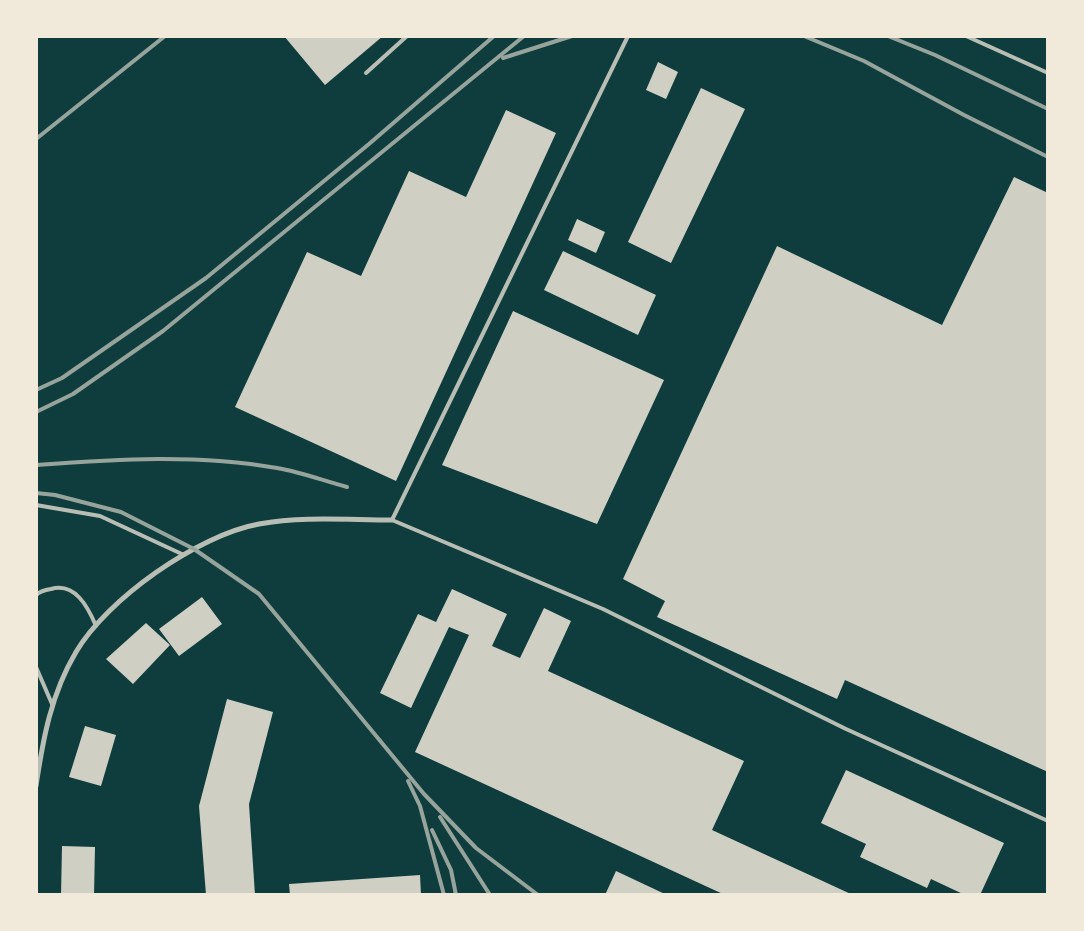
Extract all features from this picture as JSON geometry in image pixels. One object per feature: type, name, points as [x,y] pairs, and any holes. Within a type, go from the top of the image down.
[{"type":"street","points":[[36,786],[43,736],[52,704],[76,652],[96,626],[147,580],[184,555],[213,540],[258,524],[298,519],[392,520]]},
{"type":"lane","points":[[366,73],[407,36]]},
{"type":"lane","points":[[628,36],[392,520],[603,609],[846,729],[1048,821]]},
{"type":"lane","points":[[966,36],[1048,73]]},
{"type":"lane","points":[[36,505],[100,516],[184,555]]},
{"type":"lane","points":[[36,595],[54,588],[67,590],[80,596],[89,608],[96,626]]},
{"type":"lane","points":[[36,667],[52,704]]},
{"type":"building","points":[[284,36],[383,36],[325,85]]},
{"type":"building","points":[[658,62],[678,72],[666,99],[646,90]]},
{"type":"building","points":[[701,88],[745,109],[671,263],[628,242]]},
{"type":"building","points":[[506,110],[556,133],[396,481],[235,407],[307,252],[361,276],[409,171],[466,197]]},
{"type":"building","points":[[1014,177],[1048,193],[1048,772],[845,680],[837,699],[657,617],[665,601],[623,579],[777,246],[942,325]]},
{"type":"building","points":[[577,219],[605,232],[596,253],[568,240]]},
{"type":"building","points":[[563,251],[656,295],[638,335],[544,290]]},
{"type":"building","points":[[513,311],[664,380],[597,524],[442,465]]},
{"type":"building","points":[[452,589],[507,614],[492,646],[520,658],[544,608],[571,621],[548,671],[744,761],[712,830],[853,895],[725,895],[415,752],[469,635],[449,627],[411,708],[380,693],[418,614],[436,622]]},
{"type":"building","points":[[202,597],[222,624],[179,656],[159,629]]},
{"type":"building","points":[[146,623],[170,645],[133,684],[106,659]]},
{"type":"building","points":[[227,699],[273,712],[249,804],[255,895],[206,895],[199,806]]},
{"type":"building","points":[[85,726],[116,735],[101,786],[69,777]]},
{"type":"building","points":[[846,770],[1004,843],[980,895],[965,895],[931,879],[927,888],[860,857],[866,844],[821,823]]},
{"type":"building","points":[[62,846],[95,847],[94,895],[61,895]]},
{"type":"building","points":[[616,871],[667,895],[605,895]]},
{"type":"building","points":[[420,875],[421,895],[290,895],[289,884]]},
{"type":"railway","points":[[36,139],[165,36]]},
{"type":"railway","points":[[36,390],[62,378],[206,278],[369,144],[494,36]]},
{"type":"railway","points":[[36,412],[73,394],[163,331],[524,36]]},
{"type":"railway","points":[[503,58],[572,36]]},
{"type":"railway","points":[[804,36],[864,61],[964,115],[1048,157]]},
{"type":"railway","points":[[888,36],[935,55],[1048,109]]},
{"type":"railway","points":[[36,465],[157,459],[217,461],[286,470],[347,487]]},
{"type":"railway","points":[[36,493],[55,495],[121,512],[194,549],[259,594],[424,794],[476,848],[538,895]]},
{"type":"railway","points":[[408,781],[420,806],[444,895]]},
{"type":"railway","points":[[440,817],[490,895]]},
{"type":"railway","points":[[432,830],[451,870],[456,895]]}]
